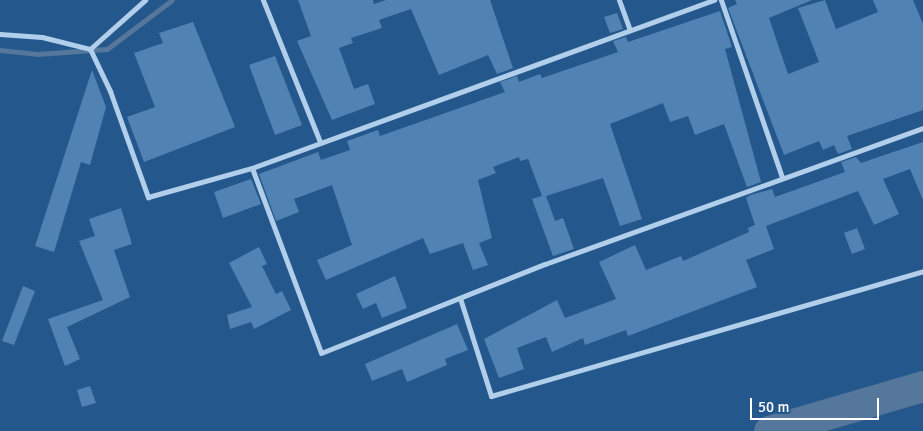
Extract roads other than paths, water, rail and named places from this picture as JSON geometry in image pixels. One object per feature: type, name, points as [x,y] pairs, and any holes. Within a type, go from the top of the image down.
[{"type":"street","points":[[90,49],[145,0]]},
{"type":"street","points":[[263,0],[320,142]]},
{"type":"street","points":[[619,0],[630,30]]},
{"type":"street","points":[[90,49],[148,197],[252,168],[714,0]]},
{"type":"street","points":[[721,0],[782,176]]},
{"type":"street","points":[[0,34],[42,37],[90,49]]},
{"type":"street","points":[[252,168],[321,354],[460,298],[782,176],[923,128]]},
{"type":"street","points":[[460,298],[491,396],[923,270]]},
{"type":"waterway","points":[[0,50],[37,54],[107,49],[172,0]]},
{"type":"waterway","points":[[769,431],[923,386]]}]
